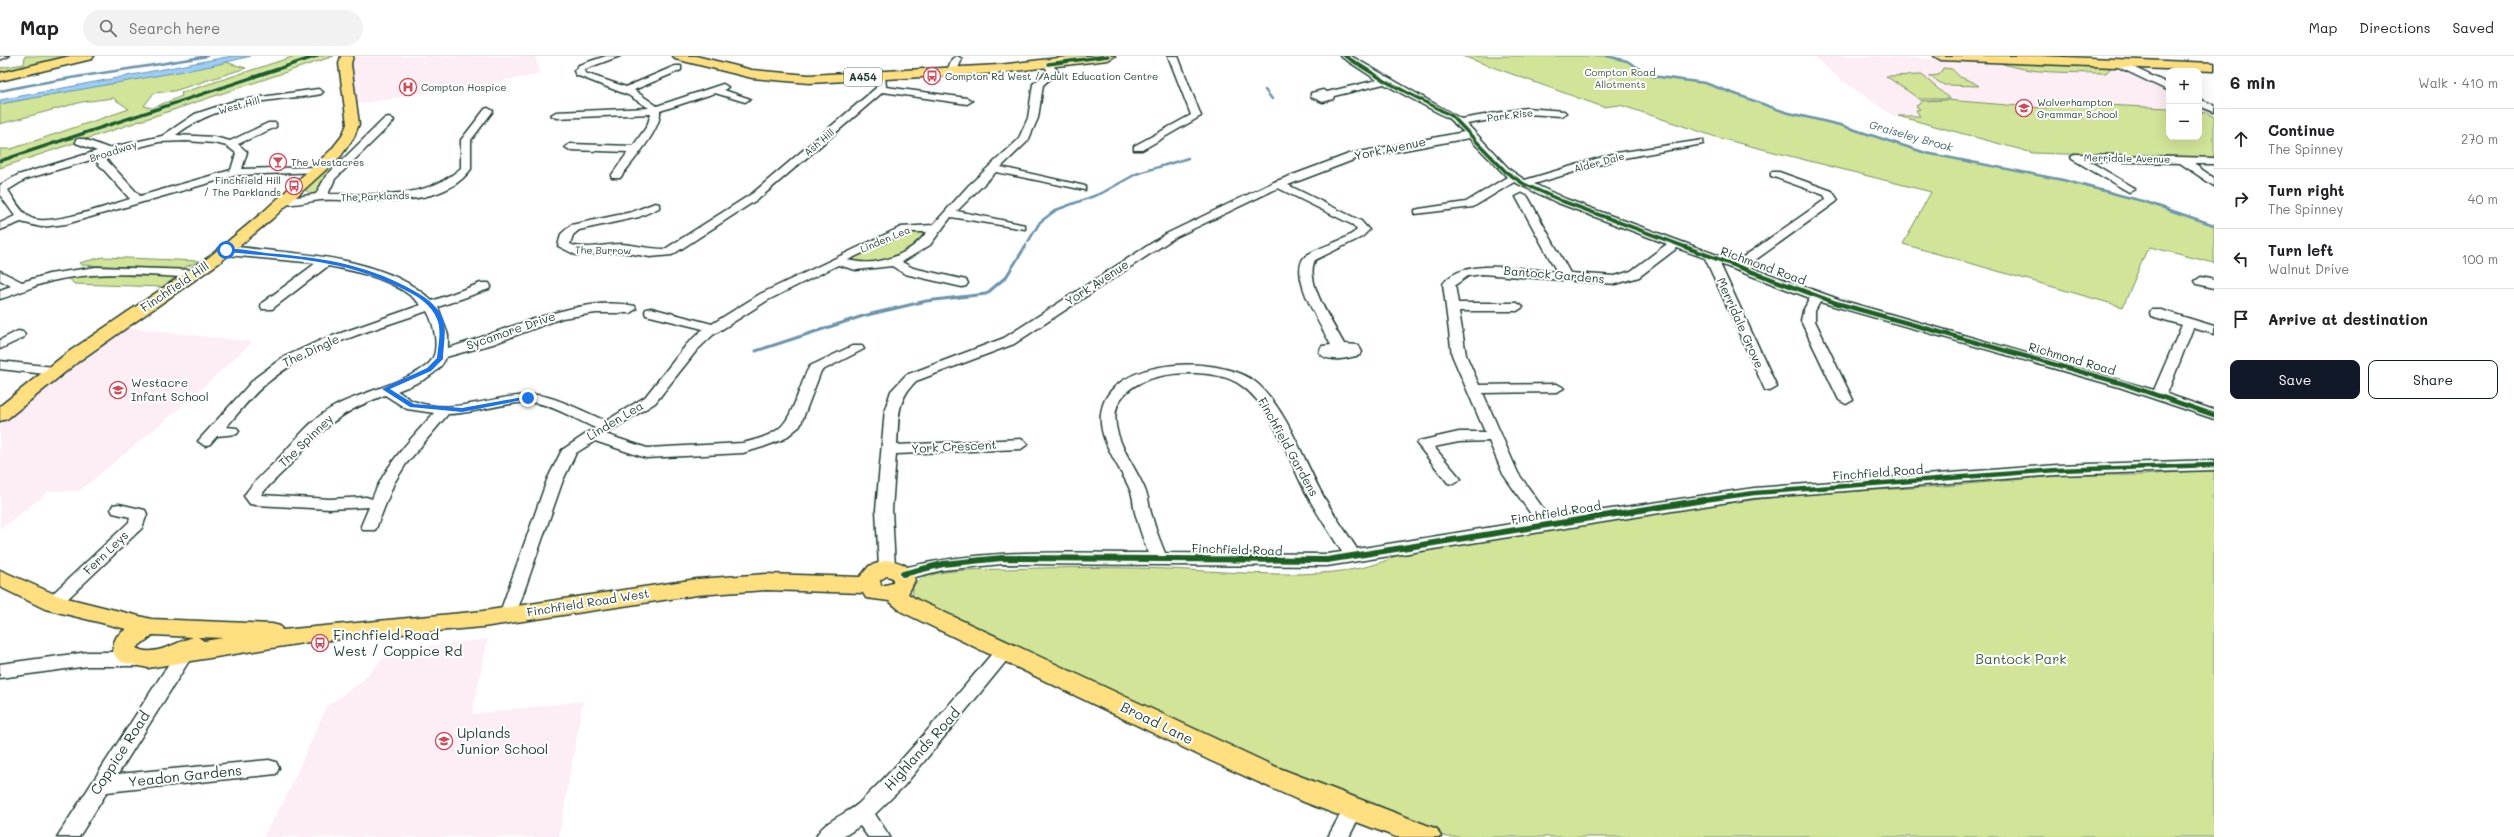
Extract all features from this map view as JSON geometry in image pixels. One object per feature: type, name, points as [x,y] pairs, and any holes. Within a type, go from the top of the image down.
[{"type":"highway","points":[[0,76],[86,56]]},
{"type":"highway","name":"A454","points":[[680,65],[731,70],[776,78],[880,82],[951,73],[1048,64],[1068,58],[1108,56]]},
{"type":"highway","points":[[1941,56],[2214,67]]},
{"type":"main road","name":"Finchfield Hill","points":[[0,415],[54,372],[195,274],[226,250],[284,202],[342,147],[353,124],[345,64],[347,56]]},
{"type":"main road","points":[[0,578],[128,640]]},
{"type":"main road","name":"Finchfield Road West","points":[[128,640],[174,660],[309,634],[442,623],[508,615],[697,587],[766,582],[868,586],[878,594],[895,578]]},
{"type":"main road","name":"Broad Lane","points":[[895,578],[898,598],[910,606],[1006,649],[1217,752],[1353,810],[1428,837]]},
{"type":"main road","name":"Finchfield Road West","points":[[128,640],[151,627],[309,634]]},
{"type":"main road","points":[[174,660],[199,641],[200,634],[194,628]]},
{"type":"street","points":[[0,57],[4,56]]},
{"type":"street","points":[[614,56],[582,67],[579,70],[581,75],[625,91],[650,103],[655,110],[655,120],[638,149],[615,173]]},
{"type":"street","points":[[1138,148],[1196,116],[1173,56]]},
{"type":"street","name":"Richmond Road","points":[[1344,56],[1385,81],[1460,122],[1498,164],[1519,181],[1562,201],[1711,258],[1817,296],[1869,313],[2159,395],[2214,415]]},
{"type":"street","points":[[951,73],[957,59]]},
{"type":"street","points":[[2117,63],[2166,87]]},
{"type":"street","name":"Linden Lea","points":[[836,261],[847,265],[866,266],[893,262],[926,242],[948,213],[992,168],[1018,147],[1027,135],[1033,118],[1038,84],[1053,72],[1048,64]]},
{"type":"street","points":[[625,91],[680,65]]},
{"type":"street","points":[[1316,103],[1314,96],[1316,94],[1329,94],[1385,81]]},
{"type":"street","points":[[880,82],[911,95],[967,101]]},
{"type":"street","name":"Ash Hill","points":[[757,194],[880,82]]},
{"type":"street","points":[[556,115],[591,112],[655,110],[719,88],[745,99]]},
{"type":"street","name":"West Hill","points":[[166,138],[197,118],[245,101],[318,92]]},
{"type":"street","points":[[2202,103],[2214,109]]},
{"type":"street","name":"The Parklands","points":[[284,202],[319,198],[406,196],[423,193],[448,184],[466,170],[466,140],[488,111]]},
{"type":"street","name":"Park Rise","points":[[1460,122],[1526,111],[1561,113]]},
{"type":"street","points":[[319,198],[324,192],[330,178],[389,120]]},
{"type":"street","points":[[236,172],[242,152],[231,144],[272,125]]},
{"type":"street","name":"York Avenue","points":[[895,578],[884,537],[888,450],[892,409],[896,395],[911,378],[1009,341],[1170,236],[1206,217],[1278,184],[1353,156],[1472,134]]},
{"type":"street","name":"Broadway","points":[[21,218],[2,190],[4,186],[22,177],[145,141],[166,138],[186,138],[231,144]]},
{"type":"street","points":[[80,141],[109,152]]},
{"type":"street","name":"Alder Dale","points":[[1419,212],[1469,205],[1500,184],[1519,181],[1670,142],[1699,142]]},
{"type":"street","points":[[570,147],[585,145],[638,149]]},
{"type":"street","points":[[97,156],[137,200]]},
{"type":"street","name":"Merridale Avenue","points":[[2128,189],[2076,157],[2214,161]]},
{"type":"street","points":[[2182,160],[2214,184]]},
{"type":"street","points":[[992,168],[1081,188]]},
{"type":"street","points":[[0,227],[21,218],[28,223],[48,224],[66,221],[236,172],[318,170]]},
{"type":"street","points":[[1737,267],[1832,200],[1828,193],[1782,178]]},
{"type":"street","points":[[1278,184],[1358,223],[1362,227],[1363,230],[1358,235],[1310,258],[1305,268],[1308,286],[1339,348]]},
{"type":"street","name":"The Burrow","points":[[655,206],[625,218],[575,227],[567,234],[564,246],[576,251],[622,248],[650,253],[668,252],[757,194]]},
{"type":"street","points":[[1538,202],[1523,200],[1566,277]]},
{"type":"street","points":[[948,213],[1013,229]]},
{"type":"street","name":"Linden Lea","points":[[508,615],[562,463],[575,445],[650,400],[692,347],[714,328],[764,297],[905,229],[936,228]]},
{"type":"street","name":"Bantock Gardens","points":[[1546,524],[1511,474],[1493,436],[1456,348],[1450,284],[1464,273],[1494,269],[1603,280],[1628,278],[1674,244]]},
{"type":"street","points":[[226,250],[327,261],[377,274],[409,289],[431,305],[437,314],[442,326],[441,354]]},
{"type":"street","name":"Merridale Grove","points":[[1711,258],[1770,387]]},
{"type":"street","points":[[280,310],[262,307],[327,261]]},
{"type":"street","points":[[893,262],[909,271],[962,284]]},
{"type":"street","points":[[0,295],[21,286],[55,275],[91,270],[195,274]]},
{"type":"street","points":[[0,275],[21,286]]},
{"type":"street","points":[[2201,281],[2214,284]]},
{"type":"street","name":"The Dingle","points":[[232,431],[209,436],[260,380],[287,361],[326,343],[486,286]]},
{"type":"street","points":[[1817,296],[1809,311],[1808,321],[1846,400]]},
{"type":"street","points":[[1451,307],[1517,307]]},
{"type":"street","name":"Sycamore Drive","points":[[441,354],[488,341],[559,315],[596,309],[630,309]]},
{"type":"street","points":[[651,312],[714,328]]},
{"type":"street","points":[[2156,314],[2214,330]]},
{"type":"street","points":[[2159,395],[2188,323]]},
{"type":"street","points":[[0,345],[18,335]]},
{"type":"street","points":[[592,435],[646,452],[743,448],[758,444],[779,436],[795,423],[809,367],[857,349]]},
{"type":"street","name":"The Spinney","points":[[366,502],[307,503],[256,500],[252,496],[327,418],[348,405],[429,370],[438,362],[441,354]]},
{"type":"street","points":[[0,366],[54,372]]},
{"type":"street","name":"Finchfield Gardens","points":[[1158,557],[1139,494],[1111,436],[1107,411],[1110,401],[1117,393],[1139,377],[1165,370],[1180,369],[1228,374],[1242,380],[1254,388],[1279,426],[1313,493],[1354,557]]},
{"type":"street","points":[[1473,388],[1557,388]]},
{"type":"street","points":[[385,389],[412,406],[444,410],[462,410],[519,399],[539,399],[607,427]]},
{"type":"street","points":[[368,526],[386,483],[400,461],[444,410]]},
{"type":"street","points":[[1453,480],[1424,444],[1459,437],[1493,436]]},
{"type":"street","name":"York Crescent","points":[[888,450],[1021,444]]},
{"type":"street","name":"Finchfield Road","points":[[895,578],[943,564],[1002,558],[1158,557],[1302,561],[1354,557],[1546,524],[1699,501],[1819,487],[2102,468],[2214,465]]},
{"type":"street","name":"Fern Leys","points":[[53,603],[136,524],[139,514],[119,509]]},
{"type":"street","points":[[0,671],[88,660],[128,640]]},
{"type":"street","name":"Highlands Road","points":[[826,837],[862,813],[897,780],[925,750],[1006,649]]},
{"type":"street","name":"Coppice Road","points":[[67,837],[101,784],[174,660]]},
{"type":"street","name":"Yeadon Gardens","points":[[101,784],[269,768]]},
{"type":"street","points":[[1338,837],[1353,810]]},
{"type":"street","points":[[862,813],[880,837]]},
{"type":"shaded area","name":"Compton Hospice","points":[[356,56],[535,56],[540,72],[538,75],[359,104],[351,80],[350,65]]},
{"type":"shaded area","name":"Wolverhampton Grammar School","points":[[1813,56],[1877,56],[2101,67],[2119,70],[2166,92],[2166,140],[2202,140],[2202,108],[2214,114],[2214,159],[2033,153],[1892,115],[1841,80]]},
{"type":"shaded area","name":"Westacre Infant School","points":[[122,327],[253,342],[173,414],[79,491],[50,491],[0,529],[0,420]]},
{"type":"shaded area","name":"Uplands Junior School","points":[[488,639],[472,714],[583,701],[559,837],[263,837],[284,801],[327,706],[361,682],[390,651]]},
{"type":"green space","points":[[25,56],[83,56],[0,76],[0,68],[24,64]]},
{"type":"green space","points":[[295,56],[334,56],[0,168],[0,149],[11,149],[129,109],[113,98],[82,102],[0,124],[0,104],[225,62],[246,68],[174,91],[154,93],[144,106],[152,108],[182,96],[181,93]]},
{"type":"green space","name":"Compton Road Allotments","points":[[1462,56],[1607,56],[1627,61],[1652,76],[1705,83],[1785,112],[1840,125],[1926,153],[2063,180],[2146,202],[2214,225],[2214,263],[2150,247],[2146,252],[2123,307],[1903,244],[1931,192],[1719,138],[1620,105],[1603,107]]},
{"type":"green space","points":[[2000,63],[2111,68],[2106,73],[2049,72],[2012,67]]},
{"type":"green space","points":[[1943,68],[1952,69],[1960,77],[1979,86],[1944,85],[1929,76],[1939,75]]},
{"type":"green space","points":[[1922,75],[1950,99],[1919,99],[1886,76]]},
{"type":"green space","points":[[1947,100],[2043,108],[2057,106],[2059,103],[2166,108],[2166,140],[2202,140],[2202,112],[2205,112],[2214,117],[2214,159],[2033,153],[1898,116],[1920,116],[1916,110],[1920,109],[1916,106],[1922,102],[1920,101]]},
{"type":"green space","points":[[333,161],[344,161],[318,193],[310,195],[305,189],[311,181]]},
{"type":"green space","points":[[922,230],[923,235],[916,243],[892,258],[874,262],[854,262],[852,260],[852,257],[904,231]]},
{"type":"green space","points":[[103,257],[200,261],[181,269],[81,265],[79,263]]},
{"type":"green space","points":[[89,272],[172,276],[174,279],[162,287],[74,284],[66,275]]},
{"type":"green space","name":"Bantock Park","points":[[2214,469],[2214,837],[1447,837],[1353,805],[913,599],[914,586],[917,582],[927,576],[938,573],[973,570],[1046,568],[1127,568],[1286,574],[1318,573],[1349,570],[1375,564],[1397,555],[1688,508],[1792,495],[1944,486],[2070,475],[2143,475]]},
{"type":"water","points":[[232,56],[251,56],[211,66],[0,104],[0,100]]},
{"type":"waterway","points":[[0,91],[51,81],[207,56]]},
{"type":"waterway","name":"Graiseley Brook","points":[[1607,56],[1627,61],[1652,76],[1705,83],[1785,112],[1840,125],[1926,153],[2063,180],[2146,202],[2214,225]]},
{"type":"waterway","points":[[1265,90],[1272,99]]},
{"type":"waterway","points":[[1028,242],[1040,222],[1056,210],[1102,193],[1136,174],[1188,158]]},
{"type":"waterway","points":[[756,351],[863,316],[926,301],[986,294],[1006,277],[1025,247]]},
{"type":"cycle path","points":[[0,161],[317,56]]},
{"type":"cycle path","points":[[1048,64],[1108,56]]},
{"type":"cycle path","points":[[1345,56],[1385,81],[1452,116],[1463,125],[1506,172],[1524,184],[1562,201],[1836,303],[2124,384],[2214,415]]},
{"type":"cycle path","points":[[903,574],[943,564],[1002,558],[1327,560],[1546,524],[1754,493],[2057,470],[2214,465]]},
{"type":"place","name":"Compton Rd West / Adult Education Centre","points":[[932,76]]},
{"type":"place","name":"Compton Hospice","points":[[408,87]]},
{"type":"place","name":"Wolverhampton Grammar School","points":[[2024,108]]},
{"type":"place","name":"The Westacres","points":[[278,162]]},
{"type":"place","name":"Finchfield Hill / The Parklands","points":[[294,186]]},
{"type":"place","name":"Westacre Infant School","points":[[118,390]]},
{"type":"place","name":"Finchfield Road West / Coppice Rd","points":[[320,643]]},
{"type":"place","name":"Uplands Junior School","points":[[444,741]]},
{"type":"route","points":[[226,250],[306,258],[347,265],[377,274],[396,282],[421,296],[431,305],[440,318],[442,326],[440,359],[429,370],[385,389],[412,406],[444,410],[462,410],[528,398]]}]
